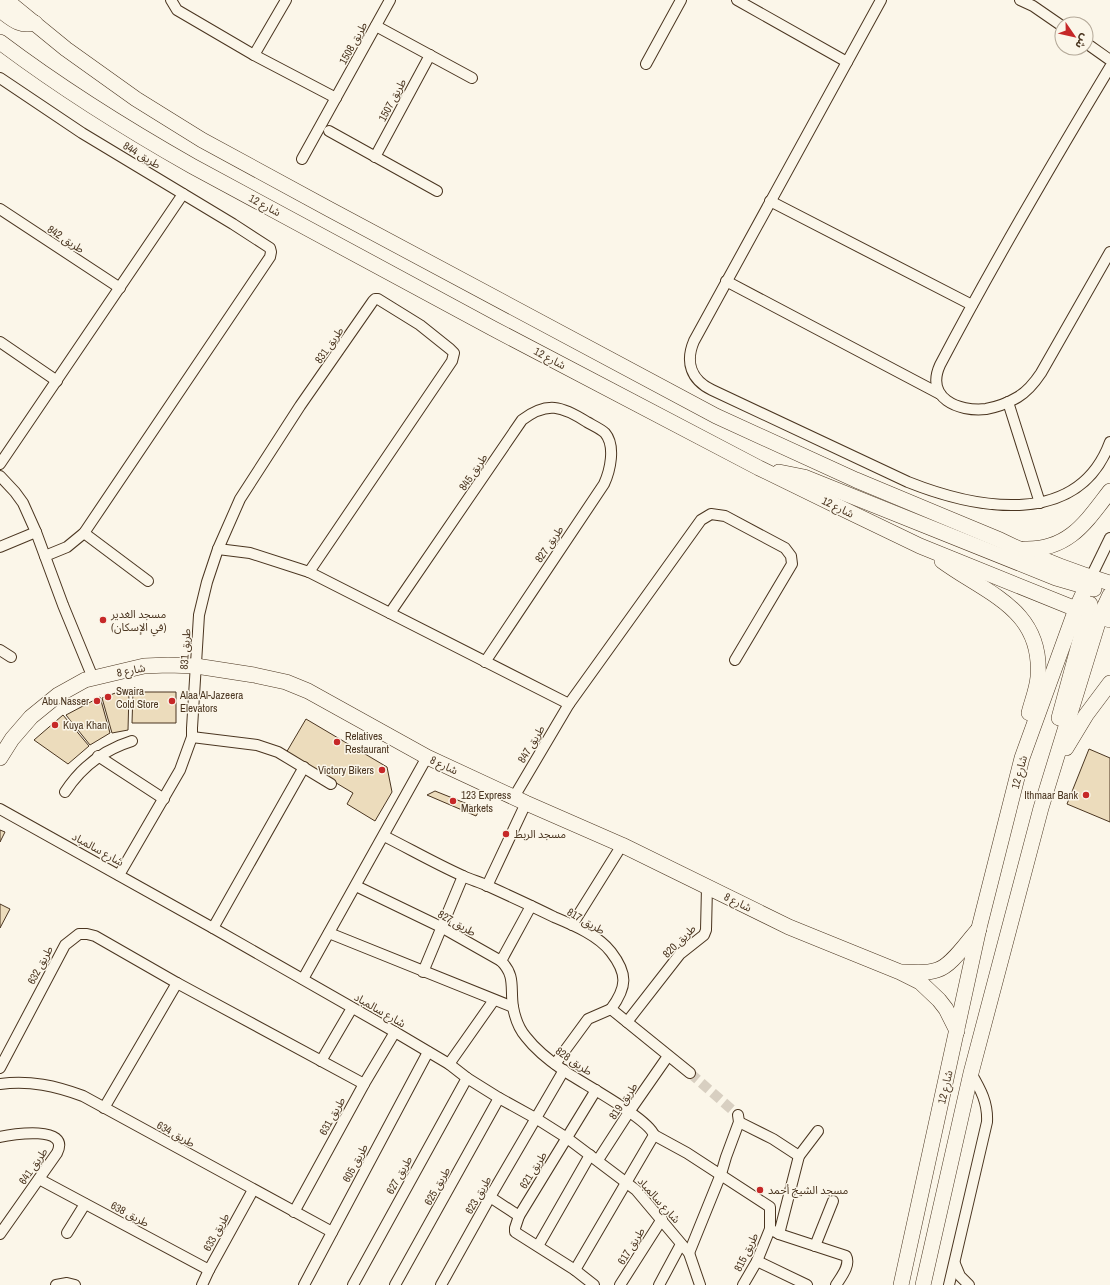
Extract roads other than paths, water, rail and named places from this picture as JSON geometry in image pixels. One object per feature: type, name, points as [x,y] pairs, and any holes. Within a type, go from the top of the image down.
[{"type":"street","points":[[6,0],[66,49],[136,99],[202,140],[716,416],[856,480],[1019,549],[1092,601]]},
{"type":"street","points":[[171,0],[177,10],[254,55],[336,98]]},
{"type":"street","points":[[254,55],[286,0]]},
{"type":"street","name":"طريق 1508","points":[[302,159],[390,0]]},
{"type":"street","points":[[646,64],[681,0]]},
{"type":"street","points":[[737,0],[847,62]]},
{"type":"street","points":[[881,0],[726,281],[690,350],[691,368],[696,378],[703,386],[908,482],[933,492],[960,499],[1013,505],[1040,503],[1058,498],[1075,489],[1089,477],[1101,462],[1110,442]]},
{"type":"street","points":[[1020,0],[1033,6],[1054,20]]},
{"type":"street","points":[[0,10],[14,21],[21,24],[35,24]]},
{"type":"street","points":[[376,26],[472,78]]},
{"type":"street","name":"شارع 12","points":[[0,42],[83,101],[142,138],[492,328],[759,468],[920,546],[1092,601]]},
{"type":"street","points":[[1094,49],[1110,60]]},
{"type":"street","name":"طريق 1507","points":[[375,157],[430,55]]},
{"type":"street","points":[[1110,67],[972,305],[937,372],[937,387],[945,400],[962,408],[974,409],[997,406],[1018,397],[1035,382],[1110,252]]},
{"type":"street","name":"طريق 844","points":[[0,78],[82,133],[233,224],[270,248],[271,252],[270,257],[84,533]]},
{"type":"street","points":[[329,131],[437,191]]},
{"type":"street","points":[[0,464],[183,194]]},
{"type":"street","points":[[770,201],[972,305]]},
{"type":"street","name":"طريق 842","points":[[0,209],[120,288]]},
{"type":"street","points":[[726,281],[940,394]]},
{"type":"street","name":"طريق 831","points":[[119,875],[180,770],[192,737],[199,615],[206,582],[218,549],[240,499],[295,413],[373,301],[378,299],[420,325],[450,349],[454,353],[452,361],[309,572]]},
{"type":"street","points":[[0,342],[57,381]]},
{"type":"street","points":[[1008,402],[1040,503]]},
{"type":"street","name":"طريق 845","points":[[390,613],[522,420],[536,411],[562,408],[570,411],[605,433]]},
{"type":"street","name":"طريق 827","points":[[485,662],[604,484],[608,475],[611,458],[605,433]]},
{"type":"street","points":[[759,468],[804,477],[1056,578],[1092,601]]},
{"type":"street","points":[[0,476],[16,492],[23,503],[36,532],[63,605],[93,678]]},
{"type":"street","points":[[1019,549],[1037,550],[1065,540],[1080,527],[1110,491]]},
{"type":"street","name":"طريق 847","points":[[487,886],[520,800],[568,704],[701,520],[711,514],[725,516],[785,548],[791,556],[792,564],[735,660]]},
{"type":"street","points":[[0,547],[36,532]]},
{"type":"street","points":[[45,556],[67,547],[84,533],[148,581]]},
{"type":"street","name":"شارع 12","points":[[923,1285],[972,1074],[1041,808],[1050,781],[1092,601],[1110,538]]},
{"type":"street","points":[[920,546],[1010,606],[1020,616],[1035,640],[1038,653],[1038,679],[1022,743],[1022,758]]},
{"type":"street","points":[[218,549],[250,553],[309,572],[568,704]]},
{"type":"street","points":[[1092,601],[1110,582]]},
{"type":"street","points":[[1027,861],[1024,847],[1025,839],[1092,601],[1104,588],[1110,594],[1092,601]]},
{"type":"street","name":"شارع 12","points":[[901,1285],[979,928],[1022,758],[1092,601]]},
{"type":"street","points":[[0,650],[11,657]]},
{"type":"street","name":"شارع 8","points":[[0,758],[12,738],[31,717],[58,695],[85,680],[144,666],[168,665],[196,666],[254,675],[286,682],[308,690],[427,757],[520,800],[622,844],[789,927],[900,972],[920,982],[939,1000],[946,1009],[957,1032]]},
{"type":"street","points":[[1050,781],[1086,714],[1110,683]]},
{"type":"street","points":[[192,737],[257,745],[278,752],[331,784]]},
{"type":"street","points":[[65,792],[78,774],[98,756],[132,741]]},
{"type":"street","points":[[98,756],[164,799]]},
{"type":"street","points":[[303,979],[427,757]]},
{"type":"street","points":[[213,928],[304,767]]},
{"type":"street","name":"شارع سالمباد","points":[[0,809],[395,1032],[449,1064],[467,1078],[499,1098],[567,1138],[636,1190],[662,1219],[689,1253],[700,1285]]},
{"type":"street","name":"طريق 817","points":[[384,836],[463,876],[572,925],[600,941],[610,950],[618,962],[623,974],[624,987],[619,998],[611,1009]]},
{"type":"street","points":[[572,925],[622,844]]},
{"type":"street","points":[[423,972],[463,876]]},
{"type":"street","name":"طريق 827","points":[[356,886],[441,927],[501,961]]},
{"type":"street","name":"طريق 820","points":[[627,1022],[680,954],[704,935],[706,930],[707,886]]},
{"type":"street","points":[[329,933],[513,1007],[510,974],[508,968],[501,961],[531,906]]},
{"type":"street","name":"شارع 8","points":[[900,972],[930,972],[939,970],[951,962],[979,928]]},
{"type":"street","name":"طريق 632","points":[[0,1068],[64,945],[79,934],[87,934],[95,936],[177,983],[364,1084]]},
{"type":"street","points":[[104,1108],[177,983]]},
{"type":"street","points":[[449,1064],[494,1000]]},
{"type":"street","name":"طريق 828","points":[[513,1007],[517,1024],[526,1037],[554,1064],[629,1112],[652,1130],[654,1135],[688,1153],[769,1205],[774,1232]]},
{"type":"street","points":[[321,1061],[352,1008]]},
{"type":"street","points":[[554,1064],[588,1019],[611,1009],[690,1073]]},
{"type":"street","name":"طريق 631","points":[[294,1212],[364,1084],[395,1032]]},
{"type":"street","name":"طريق 605","points":[[304,1285],[428,1052]]},
{"type":"street","name":"طريق 819","points":[[538,1246],[594,1157],[629,1112],[668,1056]]},
{"type":"street","points":[[537,1119],[564,1070]]},
{"type":"street","points":[[949,1285],[987,1122],[987,1107],[985,1100],[982,1091],[972,1074]]},
{"type":"street","name":"طريق 627","points":[[353,1285],[467,1078]]},
{"type":"street","name":"طريق 634","points":[[0,1084],[14,1082],[38,1084],[61,1088],[83,1096],[332,1232]]},
{"type":"street","points":[[567,1138],[596,1090]]},
{"type":"street","name":"طريق 625","points":[[395,1285],[499,1098]]},
{"type":"street","points":[[689,1253],[721,1174],[739,1118],[799,1156]]},
{"type":"street","name":"طريق 623","points":[[441,1285],[490,1197],[537,1119]]},
{"type":"street","points":[[818,1131],[799,1156],[774,1232],[846,1256],[848,1264],[836,1285]]},
{"type":"street","name":"طريق 641","points":[[0,1137],[30,1132],[50,1136],[58,1140],[59,1144],[57,1153],[0,1234]]},
{"type":"street","points":[[575,1270],[654,1135]]},
{"type":"street","name":"طريق 621","points":[[538,1246],[516,1232],[515,1228],[519,1216],[567,1138]]},
{"type":"street","name":"طريق 638","points":[[39,1179],[209,1270]]},
{"type":"street","name":"طريق 633","points":[[202,1285],[253,1190]]},
{"type":"street","points":[[490,1197],[519,1216]]},
{"type":"street","points":[[815,1246],[833,1201]]},
{"type":"street","points":[[67,1233],[85,1204]]},
{"type":"street","name":"طريق 617","points":[[620,1285],[662,1219]]},
{"type":"street","name":"طريق 815","points":[[742,1285],[774,1232]]},
{"type":"street","points":[[658,1285],[681,1244]]},
{"type":"street","points":[[538,1246],[575,1270],[594,1285]]},
{"type":"street","points":[[757,1261],[807,1285]]},
{"type":"street","points":[[955,1264],[960,1276],[969,1285]]},
{"type":"street","points":[[56,1285],[68,1283],[76,1285]]},
{"type":"tunnel","points":[[690,1073],[738,1115]]},
{"type":"place","name":"مسجد الغدير (في الإسكان)","points":[[103,620]]},
{"type":"place","name":"Swaira Cold Store","points":[[108,697]]},
{"type":"place","name":"Abu Nasser","points":[[97,701]]},
{"type":"place","name":"Alaa Al-Jazeera Elevators","points":[[172,701]]},
{"type":"place","name":"Kuya Khan","points":[[55,725]]},
{"type":"place","name":"Relatives Restaurant","points":[[337,742]]},
{"type":"place","name":"Victory Bikers","points":[[382,770]]},
{"type":"place","name":"Ithmaar Bank","points":[[1086,795]]},
{"type":"place","name":"123 Express Markets","points":[[453,801]]},
{"type":"place","name":"مسجد الربط","points":[[506,834]]},
{"type":"place","name":"مسجد الشيخ أحمد","points":[[760,1190]]}]
